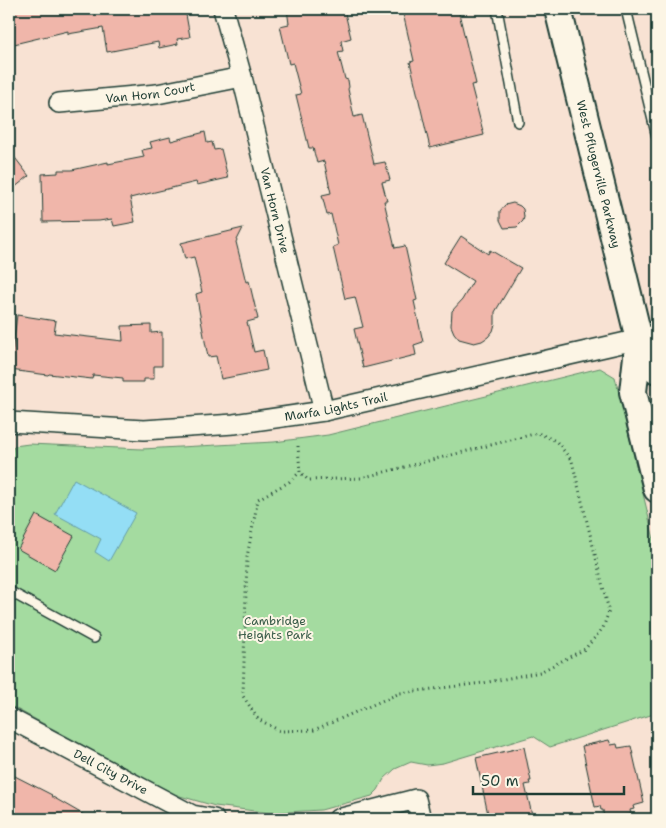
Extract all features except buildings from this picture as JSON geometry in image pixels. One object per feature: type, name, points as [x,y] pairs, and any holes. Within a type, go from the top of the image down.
[{"type":"main road","name":"West Pflugerville Parkway","points":[[558,9],[657,370]]},
{"type":"main road","name":"West Pflugerville Parkway","points":[[648,337],[634,392],[657,489]]},
{"type":"street","name":"Van Horn Drive","points":[[223,9],[242,77],[324,411]]},
{"type":"street","name":"Van Horn Court","points":[[60,103],[157,94],[242,77]]},
{"type":"street","name":"Marfa Lights Trail","points":[[9,422],[144,430],[234,424],[324,411],[648,337]]},
{"type":"street","name":"Dell City Drive","points":[[9,718],[192,814],[214,819]]},
{"type":"street","points":[[338,819],[416,799],[421,819]]},
{"type":"lane","points":[[497,9],[518,122]]},
{"type":"lane","points":[[626,9],[657,137]]},
{"type":"lane","points":[[9,591],[94,638]]},
{"type":"path","points":[[298,446],[300,472],[308,480],[361,478],[538,434],[556,441],[572,461],[609,610],[603,628],[585,649],[540,672],[483,683],[400,693],[314,730],[280,731],[258,719],[243,696],[247,557],[258,499],[289,482],[300,472]]},
{"type":"green space","name":"Cambridge Heights Park","points":[[600,368],[615,377],[657,552],[657,713],[550,747],[533,736],[443,763],[427,765],[411,762],[395,769],[384,779],[372,796],[321,810],[270,813],[215,806],[173,794],[9,705],[9,458],[14,446],[29,444],[142,449],[274,442],[328,435]]},
{"type":"water","points":[[74,479],[136,513],[109,561],[95,552],[101,539],[55,514]]}]
